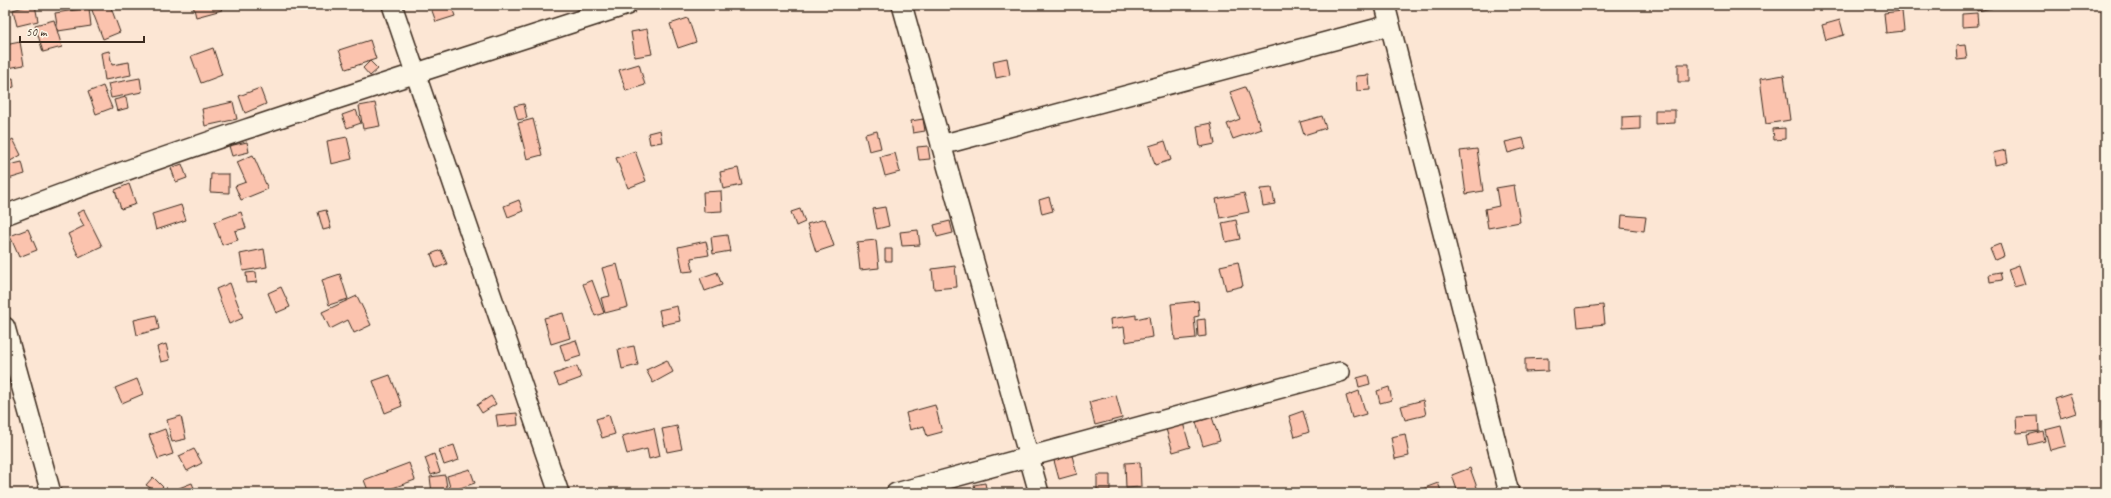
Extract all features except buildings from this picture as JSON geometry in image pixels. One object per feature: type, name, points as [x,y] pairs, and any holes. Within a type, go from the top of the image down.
[{"type":"street","points":[[392,5],[559,493]]},
{"type":"street","points":[[5,215],[76,188],[318,104],[627,5]]},
{"type":"street","points":[[902,5],[1039,493]]},
{"type":"street","points":[[1385,5],[1509,493]]},
{"type":"street","points":[[941,146],[1390,25]]},
{"type":"street","points":[[5,327],[51,493]]},
{"type":"street","points":[[896,493],[1340,372]]}]
